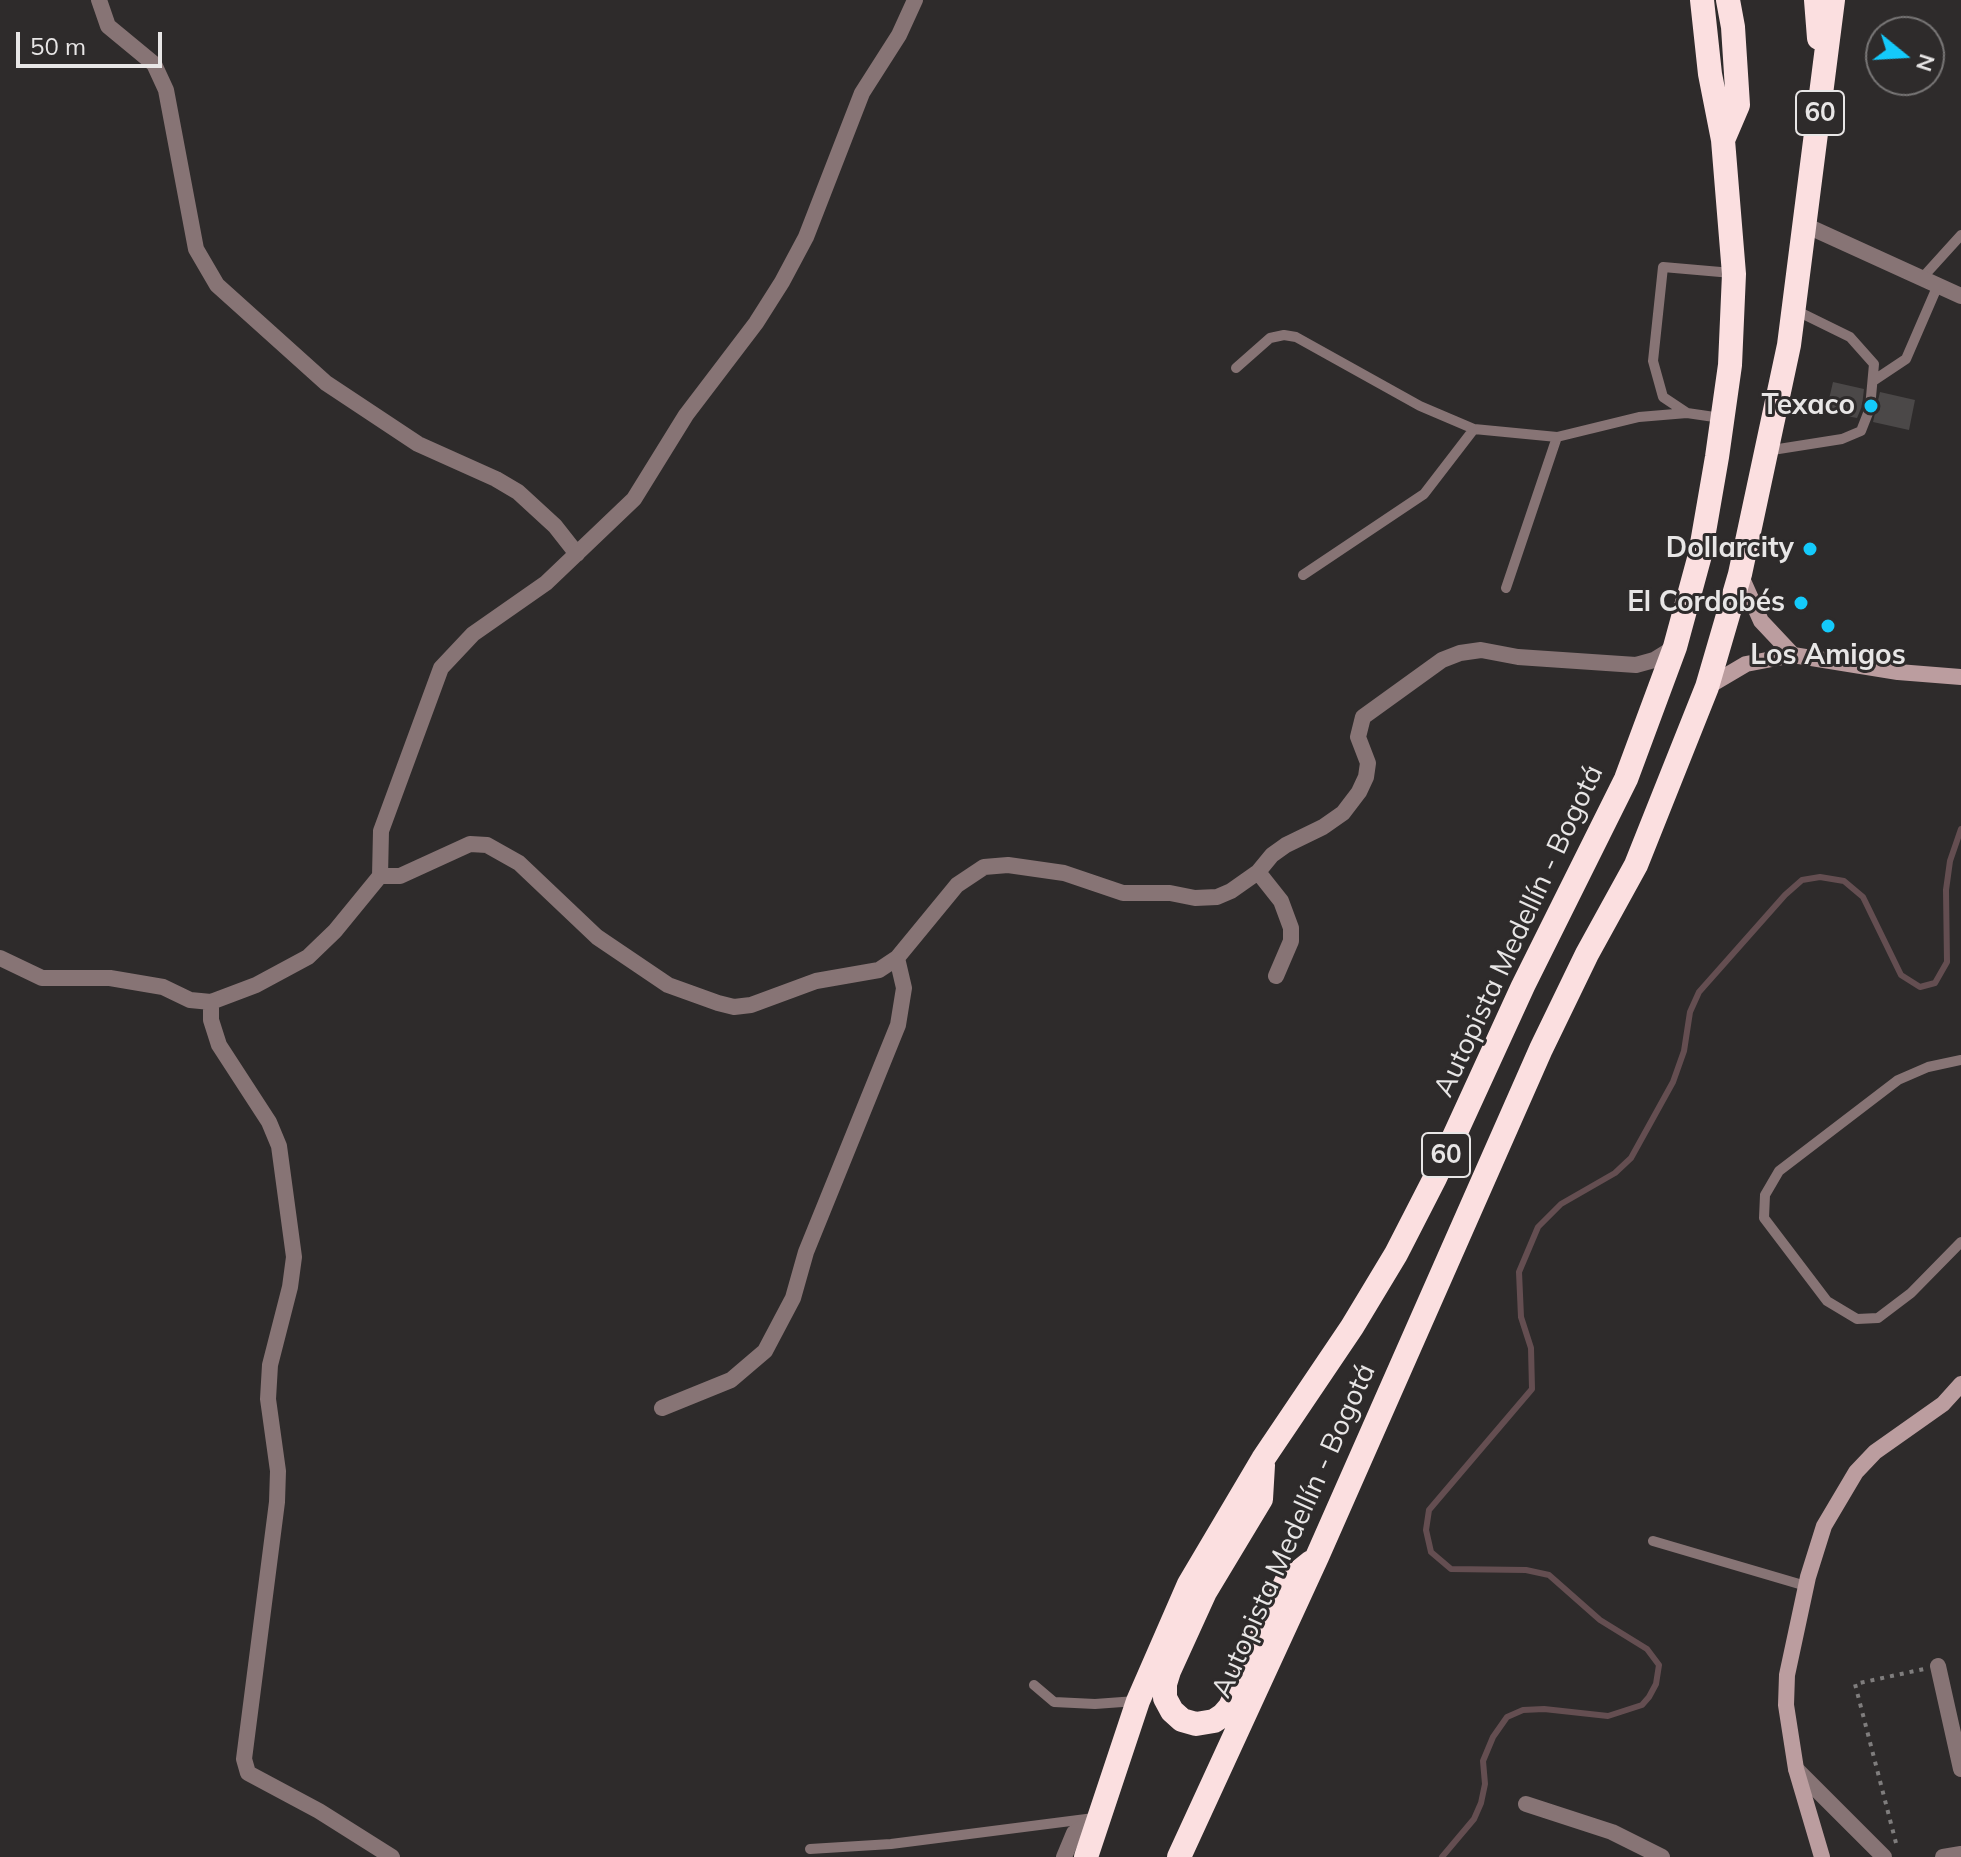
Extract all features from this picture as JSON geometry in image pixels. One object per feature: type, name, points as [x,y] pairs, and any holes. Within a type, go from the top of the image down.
[{"type":"highway","name":"Autopista Medellín - Bogotá","points":[[1086,1857],[1138,1701],[1189,1584],[1263,1459],[1352,1327],[1396,1254],[1523,986],[1626,779],[1675,647],[1700,555],[1723,418],[1730,365],[1734,274],[1723,140],[1710,74],[1702,0]]},
{"type":"highway","points":[[1723,140],[1738,105],[1733,27],[1728,0]]},
{"type":"highway","points":[[1816,0],[1817,31],[1827,59]]},
{"type":"highway","name":"Autopista Medellín - Bogotá","points":[[1179,1857],[1317,1557],[1541,1049],[1587,954],[1636,865],[1707,687],[1740,574],[1789,345],[1833,0]]},
{"type":"highway","points":[[1263,1459],[1261,1499],[1205,1592],[1169,1671],[1165,1698],[1172,1711],[1182,1720],[1196,1724],[1214,1721],[1230,1707],[1286,1582],[1317,1557]]},
{"type":"main road","points":[[1740,574],[1761,621],[1793,655]]},
{"type":"main road","points":[[1707,687],[1746,664],[1793,655],[1898,672],[1961,677]]},
{"type":"main road","points":[[1822,1857],[1796,1769],[1786,1705],[1787,1675],[1806,1586],[1824,1526],[1856,1472],[1875,1452],[1943,1404],[1961,1384]]},
{"type":"street","points":[[99,0],[108,26],[154,64],[166,90],[196,249],[217,285],[326,383],[418,444],[518,492],[555,526],[577,554]]},
{"type":"street","points":[[0,958],[42,978],[110,978],[163,987],[190,1000],[211,1002],[256,985],[308,957],[335,931],[380,876],[381,831],[441,668],[473,634],[546,583],[634,499],[686,415],[756,323],[782,282],[806,237],[862,93],[899,35],[915,0]]},
{"type":"street","points":[[1805,225],[1961,296]]},
{"type":"street","points":[[380,876],[400,876],[470,844],[487,845],[519,863],[597,937],[668,985],[734,1007],[751,1005],[816,981],[879,970],[897,958],[957,885],[984,867],[1008,865],[1064,873],[1123,893],[1170,893],[1195,898],[1217,897],[1231,891],[1258,872],[1272,855],[1286,845],[1323,827],[1343,813],[1366,777],[1368,763],[1358,737],[1363,717],[1442,660],[1460,653],[1481,650],[1518,657],[1636,665],[1654,660],[1675,647]]},
{"type":"street","points":[[1258,872],[1281,901],[1291,928],[1291,941],[1276,976]]},
{"type":"street","points":[[662,1408],[731,1380],[765,1351],[793,1298],[806,1252],[898,1025],[904,988],[897,958]]},
{"type":"street","points":[[211,1002],[211,1020],[219,1045],[269,1122],[279,1146],[294,1257],[290,1287],[270,1365],[268,1399],[278,1471],[277,1502],[244,1759],[248,1773],[319,1811],[392,1857]]},
{"type":"street","points":[[1943,1404],[1961,1396]]},
{"type":"street","points":[[1938,1666],[1961,1769]]},
{"type":"street","points":[[1796,1769],[1884,1857]]},
{"type":"street","points":[[1526,1804],[1612,1832],[1662,1857]]},
{"type":"street","points":[[1064,1857],[1074,1833],[1084,1824],[1100,1817]]},
{"type":"street","points":[[1943,1857],[1961,1854]]},
{"type":"lane","points":[[1873,381],[1906,359],[1930,281],[1961,235]]},
{"type":"lane","points":[[1687,413],[1663,397],[1653,361],[1663,267],[1734,274]]},
{"type":"lane","points":[[1766,451],[1842,439],[1861,431],[1870,408],[1874,364],[1850,337],[1794,310]]},
{"type":"lane","points":[[1236,368],[1270,338],[1284,335],[1296,337],[1420,406],[1474,429],[1557,437],[1639,417],[1687,413],[1723,418]]},
{"type":"lane","points":[[1303,575],[1424,494],[1474,429]]},
{"type":"lane","points":[[1506,588],[1557,437]]},
{"type":"lane","points":[[1961,1060],[1928,1067],[1898,1080],[1779,1171],[1765,1195],[1764,1218],[1827,1301],[1857,1319],[1878,1318],[1900,1302],[1961,1242]]},
{"type":"lane","points":[[1653,1541],[1806,1586]]},
{"type":"lane","points":[[1034,1685],[1054,1702],[1095,1704],[1138,1701]]},
{"type":"lane","points":[[810,1849],[891,1844],[1100,1817]]},
{"type":"path","points":[[1899,1857],[1855,1684],[1938,1666]]},
{"type":"building","points":[[1833,382],[1864,389],[1857,418],[1826,412]]},
{"type":"building","points":[[1880,392],[1915,400],[1909,430],[1873,422]]},
{"type":"waterway","points":[[1442,1857],[1474,1819],[1485,1784],[1483,1761],[1493,1737],[1507,1717],[1523,1710],[1544,1709],[1608,1716],[1642,1705],[1656,1684],[1659,1665],[1647,1649],[1600,1620],[1549,1575],[1526,1570],[1451,1569],[1431,1552],[1426,1530],[1429,1510],[1532,1389],[1531,1348],[1521,1317],[1519,1272],[1538,1227],[1561,1204],[1615,1173],[1631,1158],[1673,1082],[1684,1051],[1690,1012],[1699,992],[1802,880],[1820,877],[1844,881],[1863,897],[1901,975],[1920,987],[1935,983],[1947,962],[1946,890],[1950,861],[1961,829]]},
{"type":"place","name":"Texaco","points":[[1871,406]]},
{"type":"place","name":"Dollarcity","points":[[1810,549]]},
{"type":"place","name":"El Cordobés","points":[[1801,603]]},
{"type":"place","name":"Los Amigos","points":[[1828,626]]}]
